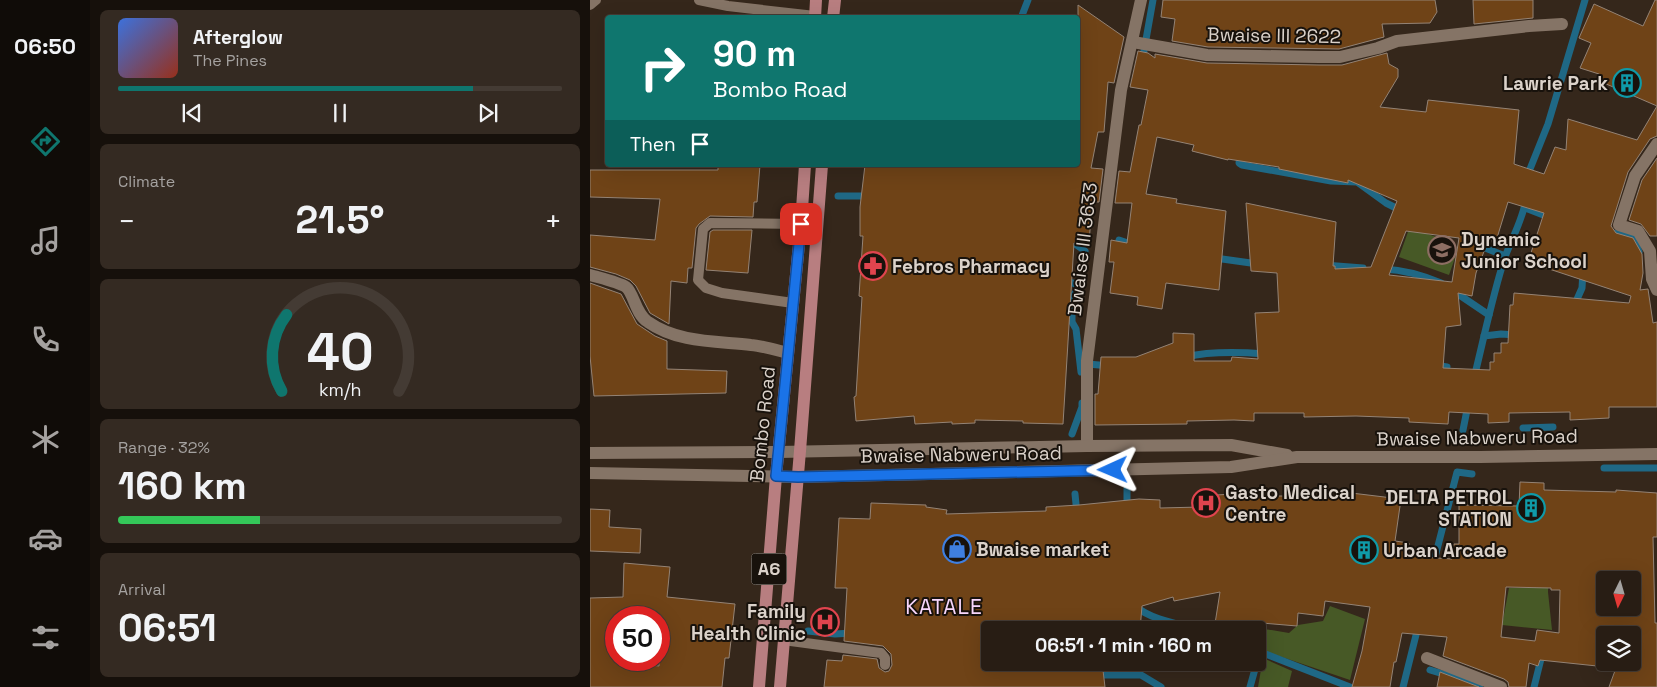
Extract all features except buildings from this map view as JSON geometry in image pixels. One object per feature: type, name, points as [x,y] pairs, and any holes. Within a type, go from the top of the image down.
[{"type":"main road","points":[[815,15],[816,0]]},
{"type":"main road","points":[[833,15],[835,0]]},
{"type":"main road","name":"Bombo Road","points":[[759,687],[776,476],[805,167]]},
{"type":"main road","name":"Bombo Road","points":[[780,687],[822,167]]},
{"type":"street","name":"Bwaise III 3633","points":[[1088,446],[1087,360],[1121,90],[1141,0]]},
{"type":"street","name":"Bwaise III 2622","points":[[1133,42],[1207,54],[1340,57],[1378,48],[1397,40],[1562,24]]},
{"type":"street","points":[[1657,144],[1635,176],[1619,225],[1638,231],[1650,251],[1652,279],[1657,290]]},
{"type":"street","points":[[590,275],[626,287],[630,292],[635,308],[646,322],[668,332],[707,342],[752,345],[788,353]]},
{"type":"street","name":"Bwaise Nabweru Road","points":[[590,453],[1231,445],[1297,457]]},
{"type":"street","name":"Bwaise Nabweru Road","points":[[590,473],[798,477],[1231,467],[1297,457],[1480,457],[1657,454]]},
{"type":"street","points":[[1427,658],[1501,687]]},
{"type":"lane","points":[[590,5],[596,0]]},
{"type":"lane","points":[[700,0],[728,6],[799,15]]},
{"type":"lane","points":[[793,303],[722,293],[706,288],[698,280],[701,238],[703,229],[710,223],[801,224]]},
{"type":"lane","points":[[783,640],[881,652],[885,658],[885,665]]},
{"type":"green space","points":[[1413,218],[1422,232],[1448,241],[1444,251],[1456,255],[1449,275],[1399,257]]},
{"type":"green space","points":[[1549,554],[1548,592],[1552,630],[1502,625],[1509,588],[1534,588]]},
{"type":"green space","points":[[1330,606],[1365,619],[1350,680],[1266,652],[1266,629],[1289,633],[1298,625],[1323,621]]},
{"type":"green space","points":[[1266,659],[1292,671],[1288,687],[1258,687],[1261,671],[1266,671]]},
{"type":"waterway","points":[[1022,15],[1028,0]]},
{"type":"waterway","points":[[1142,62],[1153,0]]},
{"type":"waterway","points":[[1529,179],[1530,169],[1548,124],[1585,0]]},
{"type":"waterway","points":[[1240,156],[1239,163],[1242,165],[1331,181],[1357,182],[1386,203],[1402,211]]},
{"type":"waterway","points":[[838,196],[870,196]]},
{"type":"waterway","points":[[1474,378],[1500,272],[1520,221],[1526,199]]},
{"type":"waterway","points":[[1525,208],[1551,218]]},
{"type":"waterway","points":[[1612,233],[1634,236],[1639,252]]},
{"type":"waterway","points":[[1070,235],[1075,244],[1085,251]]},
{"type":"waterway","points":[[1119,240],[1131,244]]},
{"type":"waterway","points":[[1478,245],[1505,256]]},
{"type":"waterway","points":[[1215,258],[1258,264]]},
{"type":"waterway","points":[[1324,265],[1363,268]]},
{"type":"waterway","points":[[1384,269],[1413,273],[1441,283]]},
{"type":"waterway","points":[[1574,306],[1582,288],[1583,271]]},
{"type":"waterway","points":[[1063,281],[1077,284],[1077,290],[1073,296],[1072,303],[1072,322],[1076,329],[1081,372]]},
{"type":"waterway","points":[[1452,290],[1489,315]]},
{"type":"waterway","points":[[1484,336],[1516,335]]},
{"type":"waterway","points":[[1186,357],[1225,352],[1265,354]]},
{"type":"waterway","points":[[1088,364],[1110,366]]},
{"type":"waterway","points":[[1435,365],[1447,367]]},
{"type":"waterway","points":[[1072,434],[1082,403]]},
{"type":"waterway","points":[[1463,430],[1468,405]]},
{"type":"waterway","points":[[1523,428],[1553,427]]},
{"type":"waterway","points":[[1604,468],[1657,468]]},
{"type":"waterway","points":[[1433,565],[1457,472],[1472,474]]},
{"type":"waterway","points":[[1127,489],[1127,509]]},
{"type":"waterway","points":[[1075,494],[1077,514]]},
{"type":"waterway","points":[[1135,606],[1165,621]]},
{"type":"waterway","points":[[1403,687],[1418,627]]},
{"type":"waterway","points":[[808,631],[835,634],[853,633]]},
{"type":"waterway","points":[[1534,687],[1543,651]]},
{"type":"waterway","points":[[1266,654],[1350,687]]},
{"type":"waterway","points":[[1430,670],[1480,685]]},
{"type":"waterway","points":[[1250,687],[1254,671]]},
{"type":"waterway","points":[[1096,675],[1141,675],[1161,687]]},
{"type":"place","name":"Lawrie Park","points":[[1627,83]]},
{"type":"place","name":"Dynamic Junior School","points":[[1442,250]]},
{"type":"place","name":"Febros Pharmacy","points":[[873,266]]},
{"type":"place","name":"Gasto Medical Centre","points":[[1206,503]]},
{"type":"place","name":"DELTA PETROL STATION","points":[[1531,508]]},
{"type":"place","name":"Bwaise market","points":[[957,549]]},
{"type":"place","name":"Urban Arcade","points":[[1364,550]]},
{"type":"place","name":"Family Health Clinic","points":[[825,622]]},
{"type":"district","name":"KATALE","points":[[944,607]]},
{"type":"route","points":[[801,224],[776,476],[1113,470]]}]
